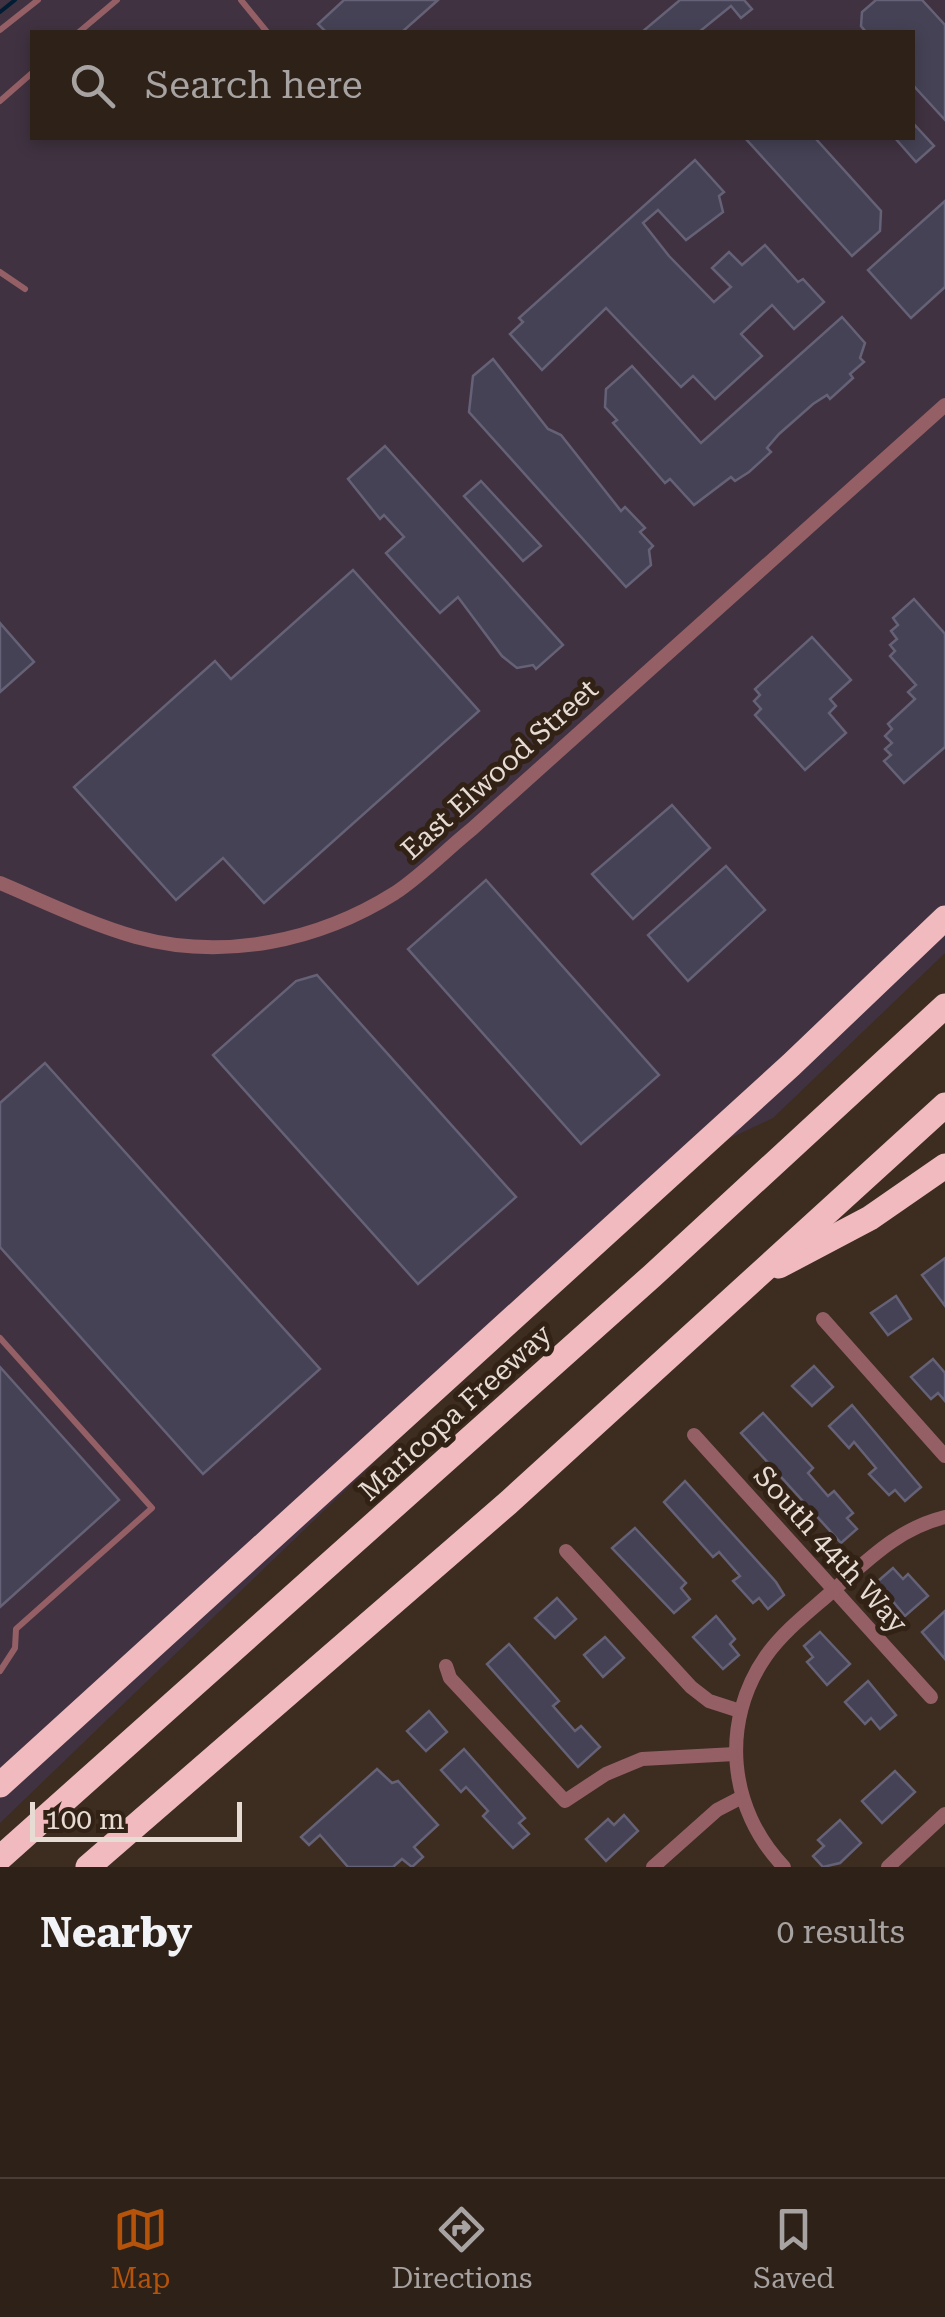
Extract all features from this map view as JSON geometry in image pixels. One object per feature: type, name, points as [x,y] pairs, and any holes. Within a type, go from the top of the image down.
[{"type":"highway","points":[[0,1785],[764,1090],[945,918]]},
{"type":"highway","name":"Maricopa Freeway","points":[[0,1858],[652,1276],[945,1006]]},
{"type":"highway","points":[[88,1867],[508,1502],[945,1105]]},
{"type":"highway","points":[[748,1282],[870,1218],[945,1166]]},
{"type":"highway","points":[[0,1768],[93,1700]]},
{"type":"street","name":"East Elwood Street","points":[[0,883],[111,929],[159,942],[195,946],[270,943],[319,930],[365,910],[432,863],[945,404]]},
{"type":"street","points":[[823,1319],[945,1456]]},
{"type":"street","name":"South 44th Way","points":[[694,1435],[931,1697]]},
{"type":"street","points":[[784,1867],[754,1826],[742,1797],[735,1754],[740,1712],[757,1671],[773,1647],[888,1542],[945,1517]]},
{"type":"street","points":[[566,1551],[691,1687],[709,1701],[740,1712]]},
{"type":"street","points":[[446,1666],[450,1678],[554,1795],[565,1801],[606,1774],[642,1760],[735,1754]]},
{"type":"street","points":[[653,1867],[717,1810],[742,1797]]},
{"type":"street","points":[[888,1867],[945,1814]]},
{"type":"lane","points":[[0,30],[38,0]]},
{"type":"lane","points":[[82,30],[118,0]]},
{"type":"lane","points":[[241,0],[265,30]]},
{"type":"lane","points":[[0,101],[30,75]]},
{"type":"lane","points":[[0,272],[25,289]]},
{"type":"lane","points":[[0,1338],[152,1508],[16,1629],[16,1648],[0,1672]]},
{"type":"shaded area","points":[[0,0],[945,0],[945,953],[773,1118],[692,1156],[0,1823]]},
{"type":"building","points":[[344,0],[438,0],[404,30],[324,30],[318,24]]},
{"type":"building","points":[[680,0],[744,0],[752,9],[741,18],[731,6],[701,30],[644,30]]},
{"type":"building","points":[[876,0],[922,0],[945,25],[945,120],[915,87],[915,30],[864,30],[862,12]]},
{"type":"building","points":[[915,125],[934,146],[916,162],[897,140],[915,140]]},
{"type":"building","points":[[747,140],[817,140],[881,211],[880,231],[852,256]]},
{"type":"building","points":[[695,160],[724,192],[719,196],[723,212],[686,240],[658,210],[643,223],[669,256],[714,302],[731,287],[712,268],[729,252],[742,265],[765,245],[798,282],[803,279],[824,302],[794,329],[772,305],[741,334],[762,356],[715,399],[693,376],[681,387],[606,308],[542,370],[510,334],[523,322],[519,318]]},
{"type":"building","points":[[945,201],[945,287],[911,318],[868,270]]},
{"type":"building","points":[[842,317],[865,343],[860,358],[864,362],[850,374],[853,378],[830,399],[827,395],[813,404],[779,434],[767,448],[771,452],[749,472],[735,481],[731,477],[694,505],[670,479],[665,483],[613,423],[617,420],[605,407],[606,389],[632,366],[701,443]]},
{"type":"building","points":[[493,359],[548,429],[561,435],[621,511],[625,507],[645,528],[640,532],[653,546],[649,550],[651,565],[626,587],[469,412],[473,376]]},
{"type":"building","points":[[385,446],[563,645],[536,669],[533,665],[517,668],[502,656],[458,597],[440,613],[386,553],[404,537],[384,515],[380,519],[348,479]]},
{"type":"building","points":[[481,481],[541,546],[523,561],[464,496]]},
{"type":"building","points":[[353,570],[479,711],[264,903],[223,858],[176,900],[74,787],[215,661],[231,679]]},
{"type":"building","points":[[914,599],[945,634],[945,747],[904,783],[884,761],[891,755],[885,749],[892,743],[885,736],[892,729],[888,724],[915,699],[908,692],[916,685],[890,656],[895,651],[890,645],[897,639],[891,631],[898,625],[893,618]]},
{"type":"building","points":[[0,623],[34,662],[0,692]]},
{"type":"building","points":[[812,637],[851,680],[830,699],[836,706],[829,713],[846,733],[805,770],[755,715],[761,709],[754,701],[760,695],[755,689]]},
{"type":"building","points":[[672,805],[710,848],[633,919],[592,874]]},
{"type":"building","points":[[726,866],[765,910],[688,981],[648,935]]},
{"type":"building","points":[[486,880],[659,1075],[581,1144],[408,949]]},
{"type":"building","points":[[317,975],[516,1197],[418,1284],[213,1055],[296,981]]},
{"type":"building","points":[[45,1063],[320,1369],[203,1474],[0,1247],[0,1103]]},
{"type":"building","points":[[945,1258],[945,1306],[922,1275]]},
{"type":"building","points":[[896,1296],[911,1319],[888,1335],[871,1313]]},
{"type":"building","points":[[933,1359],[945,1373],[945,1401],[938,1393],[931,1399],[911,1377]]},
{"type":"building","points":[[814,1366],[833,1387],[812,1406],[792,1386]]},
{"type":"building","points":[[0,1367],[119,1500],[0,1607]]},
{"type":"building","points":[[852,1405],[921,1487],[905,1501],[895,1490],[889,1495],[869,1474],[876,1468],[854,1442],[849,1448],[829,1426]]},
{"type":"building","points":[[763,1413],[813,1468],[808,1473],[828,1496],[834,1491],[853,1513],[847,1518],[857,1529],[841,1543],[741,1433]]},
{"type":"building","points":[[685,1481],[776,1582],[784,1595],[768,1609],[759,1598],[753,1603],[733,1581],[740,1576],[719,1552],[713,1557],[664,1502]]},
{"type":"building","points":[[635,1528],[686,1583],[681,1588],[690,1599],[674,1613],[612,1548]]},
{"type":"building","points":[[893,1568],[903,1579],[908,1574],[928,1596],[905,1616],[877,1582]]},
{"type":"building","points":[[557,1598],[576,1619],[555,1638],[535,1618]]},
{"type":"building","points":[[945,1611],[945,1659],[922,1632]]},
{"type":"building","points":[[716,1616],[735,1639],[730,1644],[739,1655],[723,1669],[693,1637]]},
{"type":"building","points":[[820,1632],[850,1664],[827,1685],[807,1662],[813,1657],[804,1646]]},
{"type":"building","points":[[605,1637],[624,1658],[603,1677],[584,1655]]},
{"type":"building","points":[[509,1644],[559,1701],[553,1706],[575,1731],[581,1726],[600,1747],[578,1767],[487,1664]]},
{"type":"building","points":[[868,1681],[896,1715],[880,1729],[871,1718],[865,1724],[845,1702]]},
{"type":"building","points":[[429,1711],[447,1732],[426,1751],[407,1731]]},
{"type":"building","points":[[464,1749],[525,1818],[519,1823],[529,1834],[513,1848],[483,1816],[488,1811],[466,1787],[461,1792],[441,1770]]},
{"type":"building","points":[[377,1769],[392,1783],[398,1781],[438,1825],[414,1847],[423,1857],[412,1867],[402,1859],[393,1867],[348,1867],[320,1835],[309,1845],[301,1837]]},
{"type":"building","points":[[895,1771],[915,1792],[882,1823],[862,1801]]},
{"type":"building","points":[[624,1815],[638,1831],[606,1861],[586,1839],[608,1819],[614,1825]]},
{"type":"building","points":[[840,1820],[861,1843],[840,1863],[823,1867],[813,1856],[824,1846],[818,1840]]},
{"type":"waterway","points":[[0,12],[15,0]]}]
